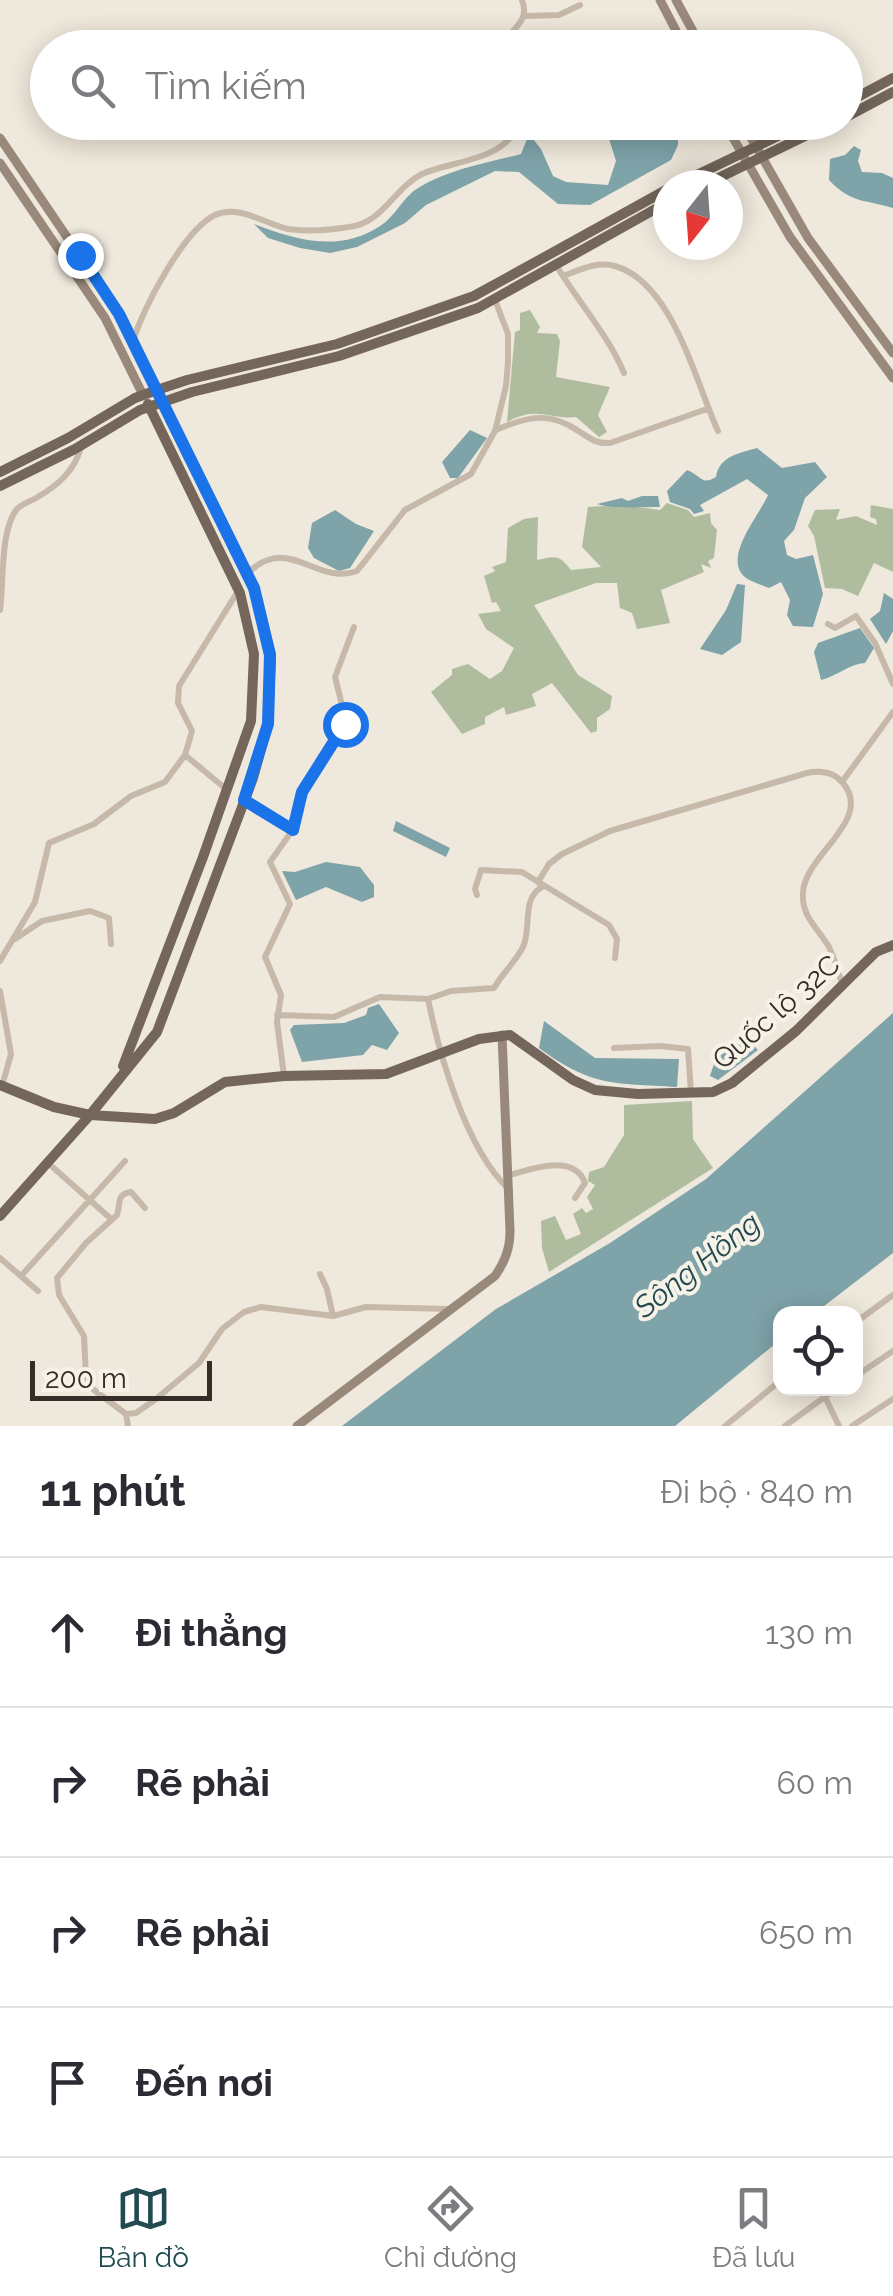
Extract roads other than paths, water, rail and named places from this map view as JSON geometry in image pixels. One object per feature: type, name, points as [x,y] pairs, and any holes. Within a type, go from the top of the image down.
[{"type":"main road","points":[[660,0],[675,30]]},
{"type":"main road","points":[[676,0],[692,30]]},
{"type":"main road","points":[[863,94],[893,78]]},
{"type":"main road","points":[[863,108],[893,92]]},
{"type":"main road","points":[[0,138],[119,314],[254,588],[270,655],[268,724],[244,800],[157,1032],[90,1116],[0,1216]]},
{"type":"main road","points":[[733,140],[790,238],[893,378]]},
{"type":"main road","points":[[751,140],[808,238],[893,353]]},
{"type":"main road","points":[[758,153],[779,140]]},
{"type":"main road","points":[[728,170],[790,140]]},
{"type":"main road","points":[[717,170],[744,160]]},
{"type":"main road","points":[[0,163],[106,318],[238,590],[254,654],[251,721],[119,1076]]},
{"type":"main road","points":[[0,472],[143,395],[187,380],[337,344],[474,296],[653,197]]},
{"type":"main road","points":[[0,486],[150,406],[376,344],[495,298],[653,210]]},
{"type":"main road","name":"Quốc lộ 32C","points":[[502,1035],[510,1035],[573,1080],[595,1090],[713,1092],[732,1083],[815,1014],[876,952],[893,944]]},
{"type":"main road","points":[[1,1085],[54,1108],[134,1120],[166,1116],[225,1082],[284,1076],[386,1074],[479,1039],[502,1035],[510,1176],[510,1248],[503,1264],[495,1276],[297,1426]]},
{"type":"street","points":[[514,30],[524,16],[522,0]]},
{"type":"street","points":[[524,16],[559,14],[580,5]]},
{"type":"street","points":[[133,342],[151,296],[168,268],[210,218],[230,212],[296,230],[357,226],[378,216],[420,176],[501,148],[510,140]]},
{"type":"street","points":[[556,265],[611,343],[624,373]]},
{"type":"street","points":[[563,276],[586,266],[613,265],[634,275],[662,299],[718,432]]},
{"type":"street","points":[[247,574],[261,562],[283,557],[335,574],[357,571],[404,510],[471,474],[495,431],[506,386],[508,334],[495,298]]},
{"type":"street","points":[[495,431],[527,417],[544,416],[568,424],[596,442],[610,443],[708,409]]},
{"type":"street","points":[[0,610],[5,538],[11,520],[18,507],[68,474],[81,446]]},
{"type":"street","points":[[0,962],[35,902],[49,843],[94,824],[131,796],[160,785],[186,754],[192,731],[178,703],[179,686],[238,590]]},
{"type":"street","points":[[828,624],[834,628],[856,616],[875,643],[893,684]]},
{"type":"street","points":[[284,1076],[278,1016],[281,995],[266,964],[266,953],[290,904],[270,862],[293,830],[302,792],[346,722],[335,678],[354,627]]},
{"type":"street","points":[[842,782],[893,712]]},
{"type":"street","points":[[186,754],[227,790]]},
{"type":"street","points":[[542,887],[538,882],[549,864],[620,826],[808,773],[824,772],[842,782],[850,794],[850,812],[810,868],[802,899],[808,919],[830,949],[843,986]]},
{"type":"street","points":[[244,800],[293,830]]},
{"type":"street","points":[[477,896],[475,889],[486,865],[522,872],[610,925],[617,939],[615,958]]},
{"type":"street","points":[[278,1016],[334,1016],[380,998],[430,999],[451,990],[494,988],[521,951],[529,905],[534,892],[542,887]]},
{"type":"street","points":[[12,942],[32,924],[90,911],[110,920],[112,944]]},
{"type":"street","points":[[0,991],[11,1054],[1,1085]]},
{"type":"street","points":[[430,999],[439,1055],[478,1148],[498,1180],[510,1190]]},
{"type":"street","points":[[614,1048],[688,1049],[691,1094]]},
{"type":"street","points":[[21,1276],[125,1161]]},
{"type":"street","points":[[48,1162],[110,1218]]},
{"type":"street","points":[[510,1176],[532,1168],[570,1167],[582,1174],[584,1183],[576,1198]]},
{"type":"street","points":[[145,1208],[137,1196],[124,1193],[119,1198],[117,1215],[57,1278],[60,1295],[84,1336],[86,1378],[94,1390],[126,1414],[136,1413],[199,1363],[222,1329],[244,1312],[261,1307],[333,1316],[366,1307],[451,1309]]},
{"type":"street","points":[[0,1258],[38,1292]]},
{"type":"street","points":[[320,1274],[328,1289],[333,1316]]},
{"type":"street","points":[[863,1317],[893,1294]]},
{"type":"street","points":[[863,1371],[893,1352]]},
{"type":"street","points":[[725,1426],[773,1387]]},
{"type":"street","points":[[786,1426],[825,1397],[839,1426]]},
{"type":"street","points":[[852,1426],[893,1399]]},
{"type":"street","points":[[126,1414],[128,1426]]},
{"type":"water","points":[[527,140],[534,140],[541,149],[553,176],[566,182],[608,185],[616,161],[609,140],[678,140],[671,160],[590,205],[558,204],[519,172],[495,171],[426,205],[405,223],[357,247],[330,253],[268,238],[254,224],[302,239],[349,239],[385,222],[413,192],[430,181],[521,154]]},
{"type":"water","points":[[854,146],[861,150],[858,161],[862,172],[893,178],[893,208],[852,197],[829,180],[830,159],[845,155]]},
{"type":"water","points":[[470,430],[487,438],[458,478],[450,478],[442,462]]},
{"type":"water","points":[[757,448],[782,468],[815,462],[827,477],[805,498],[794,530],[784,541],[787,555],[796,559],[813,555],[823,594],[813,627],[793,626],[787,615],[790,600],[781,582],[769,588],[746,578],[739,570],[744,537],[768,495],[747,479],[700,505],[704,511],[694,514],[670,502],[667,491],[687,470],[704,480],[711,479],[726,460]]},
{"type":"water","points":[[658,496],[660,507],[597,504],[622,498],[628,501]]},
{"type":"water","points":[[335,510],[374,531],[350,568],[339,571],[314,558],[308,548],[312,523]]},
{"type":"water","points":[[737,584],[745,585],[741,642],[722,655],[700,649],[726,610]]},
{"type":"water","points":[[884,593],[893,599],[893,631],[886,644],[870,619],[880,611]]},
{"type":"water","points":[[860,628],[874,648],[865,663],[821,680],[814,652],[818,643]]},
{"type":"water","points":[[396,821],[450,848],[446,857],[393,831]]},
{"type":"water","points":[[326,862],[360,867],[374,885],[374,897],[362,902],[326,887],[296,900],[282,871],[295,872]]},
{"type":"water","points":[[379,1004],[399,1033],[387,1050],[372,1045],[363,1055],[302,1062],[290,1030],[294,1025],[344,1023],[366,1015],[368,1008]]},
{"type":"water","name":"Sông Hồng","points":[[893,1013],[893,1253],[824,1306],[773,1306],[773,1346],[675,1426],[342,1426],[496,1309],[610,1243],[706,1179]]},
{"type":"water","points":[[544,1021],[595,1058],[679,1059],[677,1087],[604,1081],[574,1070],[539,1048]]},
{"type":"water","points":[[747,1039],[758,1050],[718,1080],[710,1076],[716,1058]]}]
